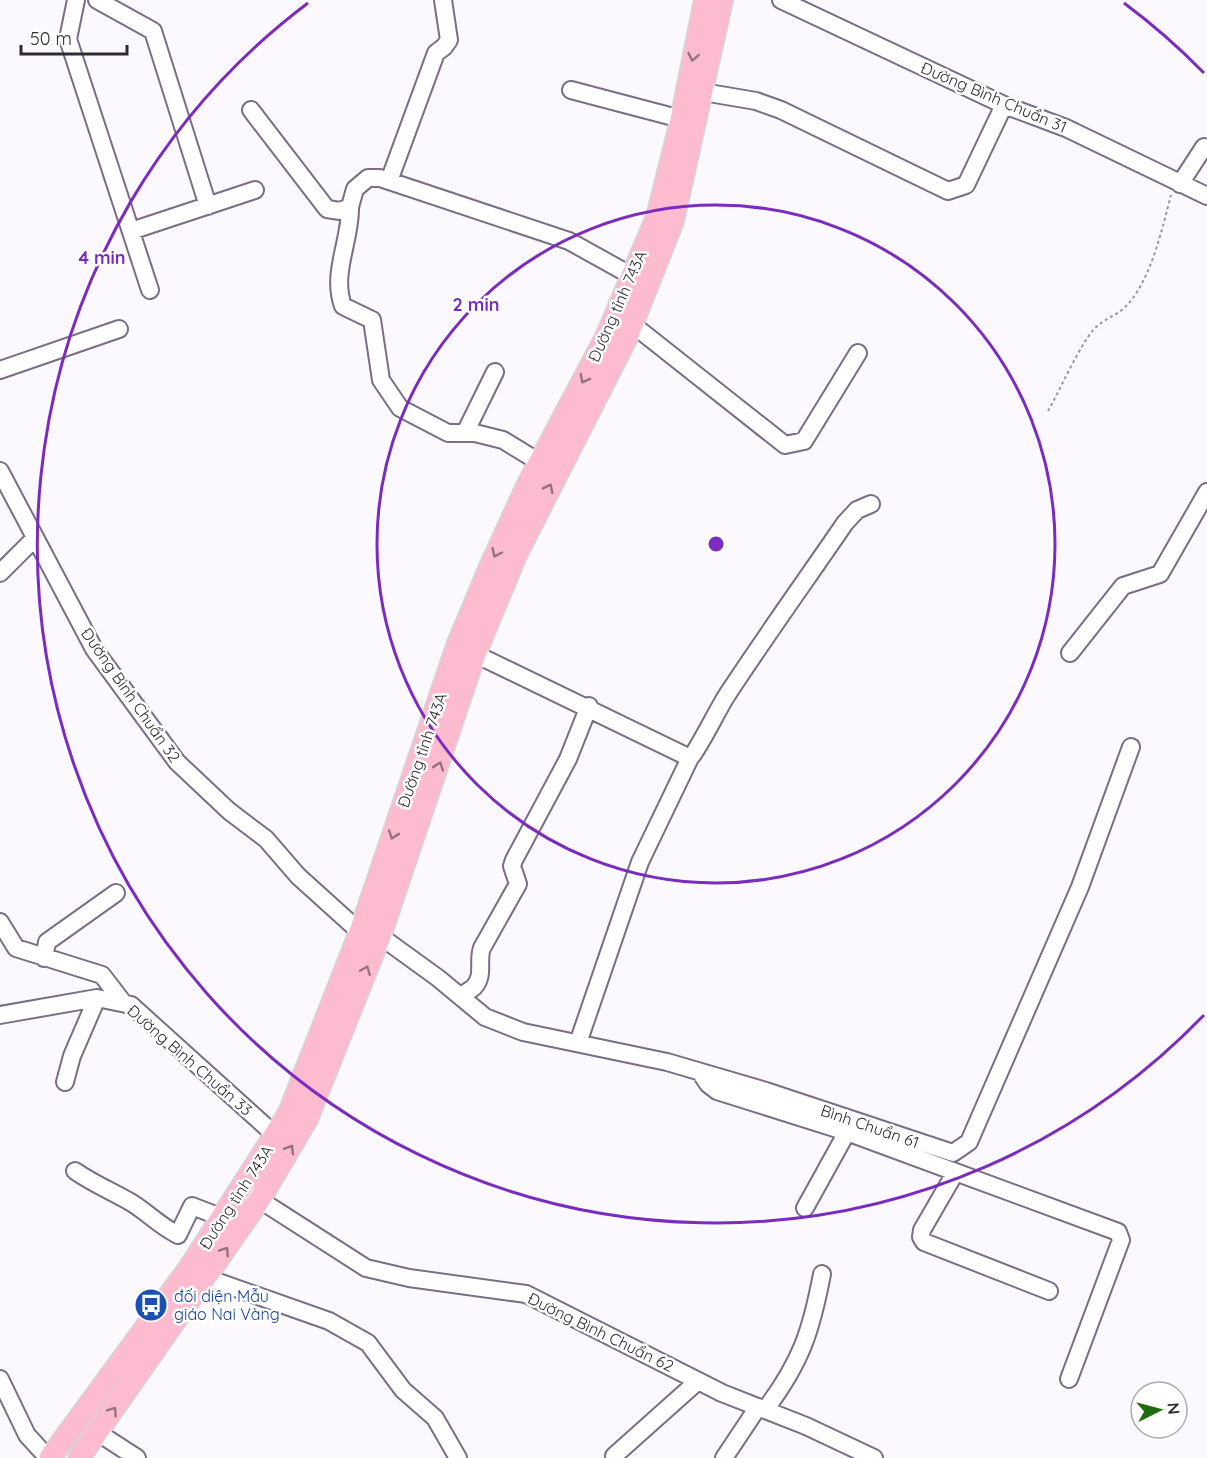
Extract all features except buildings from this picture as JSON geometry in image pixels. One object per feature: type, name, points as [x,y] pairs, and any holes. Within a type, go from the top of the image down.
[{"type":"main road","name":"Đường tỉnh 743A","points":[[78,1458],[207,1278],[251,1194],[275,1135],[289,1113],[370,934],[457,646],[490,567],[539,462],[607,335],[657,217],[681,119],[705,0]]},
{"type":"main road","name":"Đường tỉnh 743A","points":[[49,1458],[190,1268],[223,1218],[251,1194],[307,1119],[370,934],[516,555],[632,324],[673,221],[722,0]]},
{"type":"street","points":[[76,0],[68,39],[150,290]]},
{"type":"street","points":[[97,0],[153,31],[208,206]]},
{"type":"street","points":[[389,181],[436,52],[449,40],[443,0]]},
{"type":"street","name":"Đường Bình Chuẩn 31","points":[[781,0],[1004,105],[1065,128],[1207,196]]},
{"type":"street","points":[[571,90],[681,119]]},
{"type":"street","points":[[703,92],[756,101],[781,110],[948,191],[966,185],[1004,105]]},
{"type":"street","points":[[251,110],[327,209],[340,211],[350,207]]},
{"type":"street","points":[[1177,182],[1204,147]]},
{"type":"street","points":[[539,462],[503,440],[475,433],[448,433],[400,408],[381,380],[372,320],[343,306],[339,297],[339,276],[351,221],[350,207],[355,189],[368,178],[389,181],[569,241],[632,276]]},
{"type":"street","points":[[130,231],[255,190]]},
{"type":"street","points":[[632,324],[785,445],[804,441],[858,353]]},
{"type":"street","points":[[0,370],[119,328]]},
{"type":"street","points":[[465,434],[495,372]]},
{"type":"street","name":"Đường Bình Chuẩn 32","points":[[0,471],[94,649],[177,762],[230,811],[266,839],[298,876],[370,934]]},
{"type":"street","points":[[1070,653],[1123,586],[1160,574],[1207,492]]},
{"type":"street","points":[[578,1043],[640,862],[705,730],[726,695],[845,523],[857,510],[871,504]]},
{"type":"street","points":[[0,573],[35,538]]},
{"type":"street","points":[[476,654],[588,706],[690,758]]},
{"type":"street","points":[[461,997],[473,988],[481,974],[479,955],[518,884],[512,866],[514,860],[568,759],[588,706]]},
{"type":"street","name":"Bình Chuẩn 61","points":[[370,934],[461,997],[485,1017],[513,1028],[700,1072],[766,1091],[953,1153],[969,1142],[1080,887],[1131,747]]},
{"type":"street","points":[[44,958],[47,942],[116,893]]},
{"type":"street","points":[[0,922],[16,948],[102,975],[122,1001]]},
{"type":"street","points":[[65,1082],[72,1056],[97,998]]},
{"type":"street","name":"Đường Bình Chuẩn 33","points":[[0,1015],[97,998],[122,1001],[131,1005],[275,1135]]},
{"type":"street","points":[[700,1072],[708,1084],[717,1091],[847,1132],[1118,1232],[1121,1240],[1069,1379]]},
{"type":"street","points":[[805,1208],[847,1132]]},
{"type":"street","points":[[75,1171],[100,1189],[133,1203],[161,1227],[178,1235],[192,1206],[223,1218]]},
{"type":"street","points":[[955,1173],[922,1230],[921,1237],[924,1242],[1049,1291]]},
{"type":"street","name":"Đường Bình Chuẩn 62","points":[[251,1194],[366,1268],[409,1278],[526,1294],[698,1380],[874,1458]]},
{"type":"street","points":[[724,1458],[762,1408],[787,1381],[812,1327],[822,1274]]},
{"type":"street","points":[[207,1278],[329,1321],[368,1343],[403,1390],[435,1418],[458,1458]]},
{"type":"street","points":[[0,1379],[27,1435],[49,1458]]},
{"type":"street","points":[[614,1456],[698,1380]]},
{"type":"street","points":[[97,1432],[137,1458]]},
{"type":"path","points":[[1048,411],[1091,333],[1103,321],[1123,309],[1140,286],[1157,246],[1177,182]]},
{"type":"place","name":"đối diện Mẫu giáo Nai Vàng","points":[[151,1305]]}]
